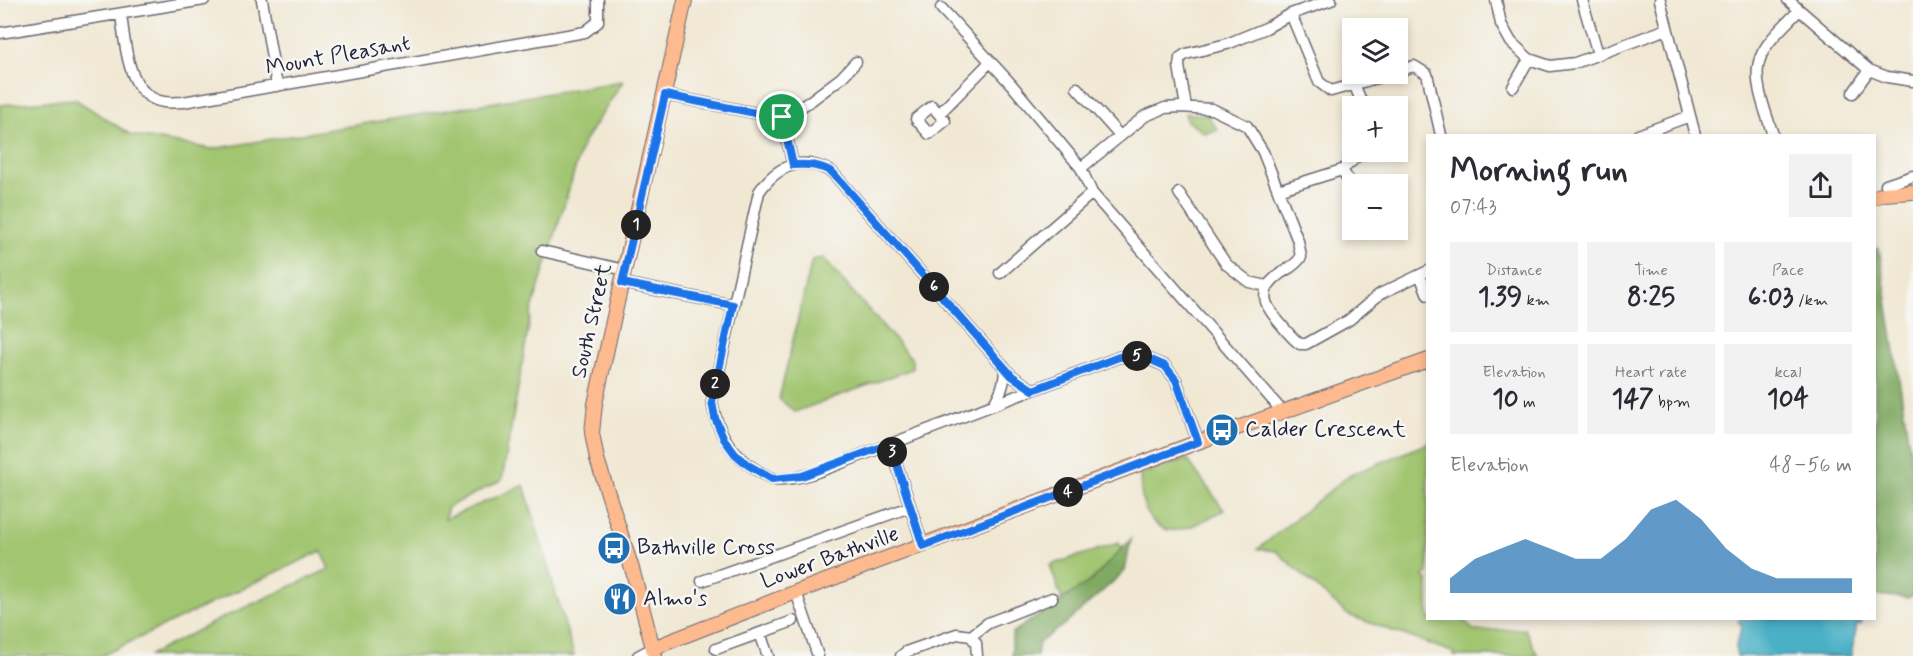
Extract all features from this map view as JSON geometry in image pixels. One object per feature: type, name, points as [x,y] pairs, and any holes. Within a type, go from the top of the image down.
[{"type":"main road","name":"South Street","points":[[654,652],[633,572],[597,459],[592,433],[595,404],[685,0]]},
{"type":"main road","points":[[1876,197],[1913,192]]},
{"type":"main road","name":"Lower Bathville","points":[[654,652],[796,592],[1282,411],[1426,361]]},
{"type":"street","points":[[0,33],[204,0]]},
{"type":"street","points":[[262,0],[277,86]]},
{"type":"street","name":"Mount Pleasant","points":[[121,14],[127,62],[133,77],[145,93],[162,102],[183,102],[585,32],[598,22],[598,0]]},
{"type":"street","points":[[1186,107],[1179,66],[1180,58],[1186,54],[1227,44],[1266,28],[1291,14],[1331,0]]},
{"type":"street","points":[[1496,0],[1501,24],[1511,42],[1529,59],[1550,66],[1575,63],[1667,29]]},
{"type":"street","points":[[1582,0],[1598,54]]},
{"type":"street","points":[[1660,0],[1695,134]]},
{"type":"street","points":[[1788,0],[1869,69],[1887,77],[1913,81]]},
{"type":"street","points":[[941,8],[1081,168],[1092,193],[1282,411]]},
{"type":"street","points":[[1773,134],[1758,82],[1759,62],[1768,44],[1799,10]]},
{"type":"street","points":[[1291,14],[1319,82],[1331,92],[1361,84]]},
{"type":"street","points":[[1512,87],[1529,59]]},
{"type":"street","points":[[665,95],[782,117],[808,102],[841,78],[856,62]]},
{"type":"street","points":[[939,114],[990,62]]},
{"type":"street","points":[[1408,68],[1414,66],[1427,74],[1442,134]]},
{"type":"street","points":[[1853,93],[1869,69]]},
{"type":"street","points":[[1355,86],[1359,96]]},
{"type":"street","points":[[1077,88],[1120,136]]},
{"type":"street","points":[[1081,168],[1145,116],[1165,108],[1212,109],[1246,126],[1263,152],[1298,242],[1301,257],[1295,266],[1276,276],[1267,286],[1265,304],[1300,344],[1306,344],[1349,320],[1380,294],[1424,273]]},
{"type":"street","points":[[1641,134],[1690,116]]},
{"type":"street","points":[[782,117],[793,165]]},
{"type":"street","points":[[1278,190],[1342,170],[1351,162]]},
{"type":"street","points":[[1033,390],[1012,376],[832,172],[820,166],[793,165],[775,173],[759,192],[712,402],[719,429],[735,454],[748,465],[772,479],[802,476],[890,444],[994,404],[1033,390],[1119,357],[1142,356],[1165,366],[1176,380],[1198,442]]},
{"type":"street","points":[[1342,170],[1345,174]]},
{"type":"street","points":[[1886,184],[1913,176]]},
{"type":"street","points":[[1000,273],[1092,193]]},
{"type":"street","points":[[1179,193],[1226,264],[1249,282],[1267,286]]},
{"type":"street","points":[[542,251],[624,277],[733,305]]},
{"type":"street","points":[[994,404],[1002,391],[1005,368]]},
{"type":"street","points":[[890,444],[923,546]]},
{"type":"street","points":[[702,581],[910,507]]},
{"type":"street","points":[[796,592],[818,656]]},
{"type":"street","points":[[901,656],[906,652],[957,634],[971,636],[988,623],[1052,598]]},
{"type":"street","points":[[716,649],[793,621]]},
{"type":"street","points":[[760,633],[768,656]]},
{"type":"street","points":[[971,636],[976,643],[977,656]]},
{"type":"street","points":[[638,656],[654,652]]},
{"type":"green space","points":[[623,81],[583,143],[531,313],[502,480],[448,507],[445,519],[524,485],[574,656],[148,656],[222,618],[329,569],[321,551],[101,656],[0,656],[0,105],[75,99],[131,135],[212,149]]},
{"type":"green space","points":[[1185,113],[1207,115],[1218,130],[1205,133],[1187,121]]},
{"type":"green space","points":[[1879,248],[1913,470],[1913,595],[1908,598],[1876,595],[1876,249]]},
{"type":"green space","points":[[823,258],[912,359],[912,369],[795,412],[779,399],[812,260]]},
{"type":"green space","points":[[1426,444],[1426,574],[1423,576],[1426,579],[1426,620],[1464,620],[1474,631],[1525,629],[1538,656],[1454,656],[1455,653],[1348,615],[1276,551],[1258,549],[1348,476]]},
{"type":"green space","points":[[1187,459],[1224,510],[1187,528],[1168,530],[1159,527],[1146,510],[1142,499],[1140,475]]},
{"type":"green space","points":[[1131,539],[1125,571],[1070,620],[1039,643],[1037,656],[1012,656],[1012,633],[1092,580]]},
{"type":"green space","points":[[1119,543],[1122,549],[1092,580],[1062,600],[1050,565]]},
{"type":"water","points":[[1862,620],[1861,624],[1857,624],[1851,656],[1737,656],[1736,644],[1742,626],[1738,621]]},
{"type":"place","name":"Calder Crescent","points":[[1222,430]]},
{"type":"place","name":"Bathville Cross","points":[[614,548]]},
{"type":"place","name":"Almo's","points":[[620,599]]},
{"type":"route","points":[[665,95],[782,117],[793,165],[820,166],[832,172],[1012,376],[1033,390],[1119,357],[1142,356],[1165,366],[1176,380],[1198,442],[923,546],[890,444],[802,476],[772,479],[748,465],[735,454],[724,439],[715,418],[712,402],[733,305],[622,283],[665,95]]}]
